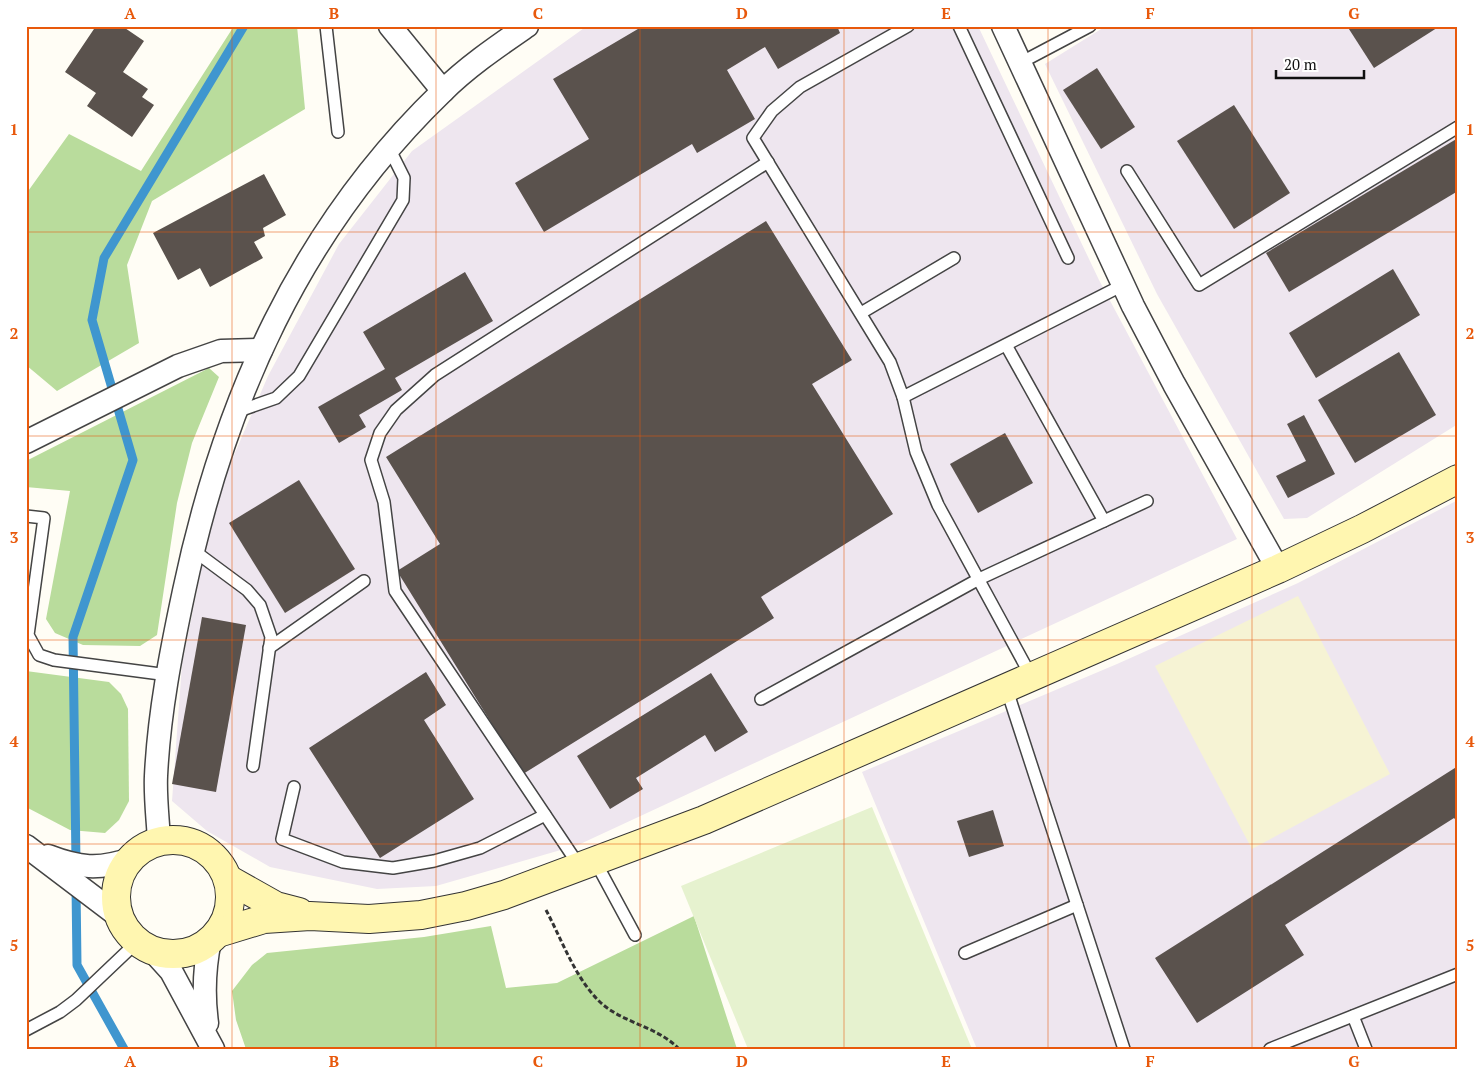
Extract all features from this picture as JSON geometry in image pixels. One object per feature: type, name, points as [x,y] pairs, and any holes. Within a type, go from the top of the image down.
[{"type":"street","points":[[390,26],[443,90]]},
{"type":"street","points":[[159,841],[156,778],[161,712],[193,550],[220,456],[276,315],[308,259],[350,196],[389,148],[443,90],[488,53],[527,26]]},
{"type":"street","points":[[1003,26],[1123,285],[1174,384],[1278,569]]},
{"type":"street","points":[[26,442],[178,366],[221,351],[261,350]]},
{"type":"street","points":[[214,936],[264,919],[310,916],[369,919],[421,915],[466,906],[534,885],[704,820],[1278,569],[1458,479]]},
{"type":"street","points":[[145,946],[170,954],[188,952],[204,945],[214,936],[227,916],[231,898],[228,879],[219,862],[207,850],[192,842],[176,840],[159,841],[144,848],[130,859],[120,875],[116,893],[121,918],[126,929],[171,971],[211,1044]]},
{"type":"street","points":[[30,848],[67,863],[99,868],[130,859]]},
{"type":"street","points":[[30,848],[121,918]]},
{"type":"street","points":[[228,879],[276,906],[310,916]]},
{"type":"street","points":[[211,1044],[203,998],[204,967],[214,936]]},
{"type":"lane","points":[[326,26],[338,132]]},
{"type":"lane","points":[[908,26],[800,87],[772,111],[753,138],[890,362],[903,397],[916,452],[938,505],[1032,676]]},
{"type":"lane","points":[[959,26],[1068,258]]},
{"type":"lane","points":[[1020,63],[1090,26]]},
{"type":"lane","points":[[1127,171],[1199,285],[1458,127]]},
{"type":"lane","points":[[236,412],[276,398],[299,376],[403,200],[404,178],[389,148]]},
{"type":"lane","points":[[635,935],[588,864],[545,815],[395,591],[384,502],[371,460],[380,433],[396,410],[435,375],[768,162]]},
{"type":"lane","points":[[861,314],[954,258]]},
{"type":"lane","points":[[903,397],[1123,285]]},
{"type":"lane","points":[[1006,345],[1104,521]]},
{"type":"lane","points":[[761,699],[979,579],[1147,501]]},
{"type":"lane","points":[[26,516],[44,518],[28,636],[39,656],[54,660],[168,675]]},
{"type":"lane","points":[[193,550],[248,590],[260,605],[271,637],[253,766]]},
{"type":"lane","points":[[269,648],[364,581]]},
{"type":"lane","points":[[1006,687],[1124,1049]]},
{"type":"lane","points":[[294,786],[282,839],[343,862],[393,868],[434,861],[480,848],[545,815]]},
{"type":"lane","points":[[965,953],[1077,905]]},
{"type":"lane","points":[[26,1030],[60,1012],[145,946]]},
{"type":"lane","points":[[1270,1049],[1458,974]]},
{"type":"lane","points":[[1353,1016],[1366,1049]]},
{"type":"path","points":[[534,885],[579,976],[601,1003],[647,1026],[679,1049]]},
{"type":"shaded area","points":[[587,26],[978,26],[1099,280],[1237,539],[578,845],[436,886],[377,889],[270,867],[207,831],[172,801],[182,664],[216,497],[268,376],[339,244],[412,151]]},
{"type":"shaded area","points":[[1106,26],[1458,26],[1458,424],[1307,518],[1284,519],[1157,294],[1045,64]]},
{"type":"shaded area","points":[[1458,500],[1458,1049],[977,1049],[862,772],[1117,664],[1298,583]]},
{"type":"shaded area","points":[[1298,596],[1390,774],[1252,849],[1155,666]]},
{"type":"green space","points":[[234,26],[297,26],[305,109],[152,201],[127,265],[139,343],[57,391],[26,365],[26,194],[69,134],[141,171]]},
{"type":"green space","points":[[209,368],[219,377],[192,443],[177,503],[157,635],[140,646],[83,645],[55,633],[46,619],[70,491],[26,487],[26,461]]},
{"type":"green space","points":[[26,671],[109,682],[121,694],[128,709],[129,801],[119,820],[105,833],[70,830],[26,807]]},
{"type":"green space","points":[[872,807],[972,1049],[748,1049],[681,886]]},
{"type":"green space","points":[[694,916],[737,1049],[246,1049],[236,1020],[232,991],[252,965],[267,953],[424,937],[491,926],[506,988],[557,983]]},
{"type":"building","points":[[96,26],[122,26],[144,41],[123,72],[148,89],[142,97],[154,105],[132,137],[87,106],[96,93],[65,72]]},
{"type":"building","points":[[643,26],[837,26],[840,33],[778,69],[765,47],[727,70],[755,119],[697,153],[692,144],[544,232],[515,183],[589,139],[553,79]]},
{"type":"building","points":[[1347,26],[1440,26],[1374,68]]},
{"type":"building","points":[[1097,68],[1135,127],[1101,149],[1063,90]]},
{"type":"building","points":[[1234,105],[1290,193],[1234,229],[1177,141]]},
{"type":"building","points":[[1458,138],[1458,191],[1289,292],[1266,253]]},
{"type":"building","points":[[264,174],[286,215],[263,228],[265,236],[254,242],[263,258],[210,287],[200,268],[178,280],[153,233]]},
{"type":"building","points":[[766,221],[852,360],[812,384],[893,514],[761,597],[774,618],[523,774],[397,571],[440,544],[386,457]]},
{"type":"building","points":[[1393,269],[1420,315],[1316,378],[1289,333]]},
{"type":"building","points":[[465,272],[493,321],[395,378],[402,390],[359,415],[366,427],[339,443],[318,407],[385,369],[363,332]]},
{"type":"building","points":[[1399,352],[1436,415],[1355,463],[1318,400]]},
{"type":"building","points":[[1304,415],[1335,474],[1288,498],[1276,476],[1306,461],[1287,424]]},
{"type":"building","points":[[1005,433],[1033,483],[978,513],[950,464]]},
{"type":"building","points":[[299,480],[355,569],[285,613],[229,523]]},
{"type":"building","points":[[202,617],[246,625],[216,792],[172,784]]},
{"type":"building","points":[[426,672],[446,705],[424,720],[474,799],[380,858],[309,748]]},
{"type":"building","points":[[711,673],[748,732],[715,752],[705,735],[636,778],[643,789],[610,809],[577,756]]},
{"type":"building","points":[[1458,766],[1458,823],[1454,818],[1285,925],[1304,955],[1197,1023],[1155,958]]},
{"type":"building","points":[[993,810],[1004,846],[969,857],[957,821]]},
{"type":"waterway","points":[[76,863],[73,637],[133,460],[92,320],[104,258],[244,26]]},
{"type":"waterway","points":[[76,886],[77,965],[124,1049]]}]
